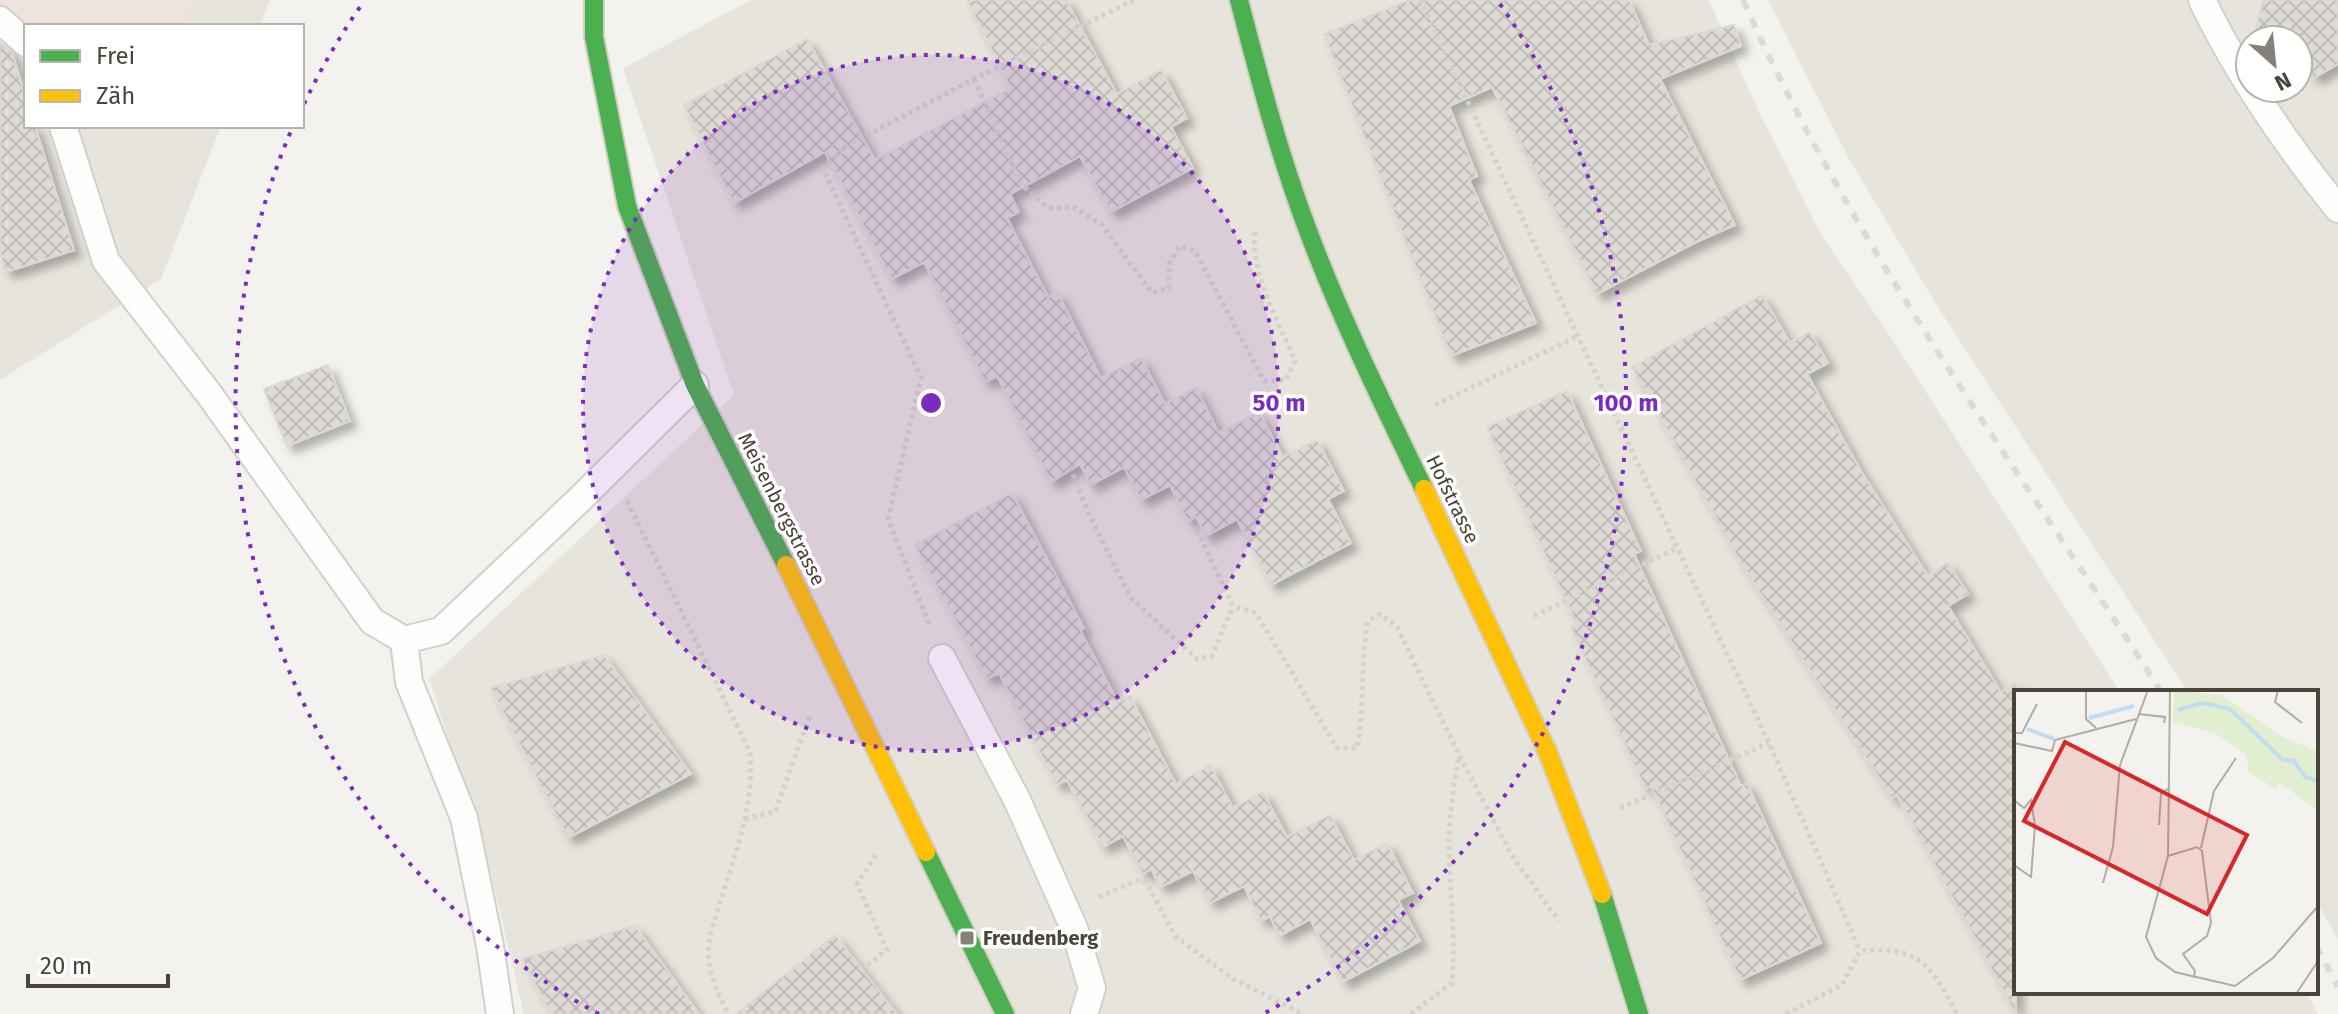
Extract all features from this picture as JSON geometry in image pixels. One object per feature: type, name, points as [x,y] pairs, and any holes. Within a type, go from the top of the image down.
[{"type":"street","name":"Meisenbergstrasse","points":[[594,0],[594,37],[627,206],[695,385],[1005,1014]]},
{"type":"street","name":"Hofstrasse","points":[[1239,0],[1264,97],[1319,258],[1390,420],[1495,636],[1577,825],[1639,1014]]},
{"type":"lane","points":[[2202,0],[2247,84],[2338,209]]},
{"type":"lane","points":[[0,20],[24,41]]},
{"type":"lane","points":[[64,128],[106,261],[209,394],[372,621],[404,640],[441,631],[695,385]]},
{"type":"lane","points":[[404,640],[409,682],[464,818],[490,946],[500,1014]]},
{"type":"lane","points":[[942,658],[1017,800],[1074,928],[1092,988],[1084,1014]]},
{"type":"path","points":[[942,658],[888,519],[921,378],[823,168],[848,145],[1134,0]]},
{"type":"path","points":[[1420,0],[1769,743],[1860,951]]},
{"type":"path","points":[[974,79],[1021,184],[1048,208],[1073,207],[1101,224],[1152,293],[1169,288],[1169,264],[1180,246],[1195,251],[1264,381],[1286,380],[1295,361],[1262,282],[1253,242],[1261,209],[1296,195]]},
{"type":"path","points":[[1433,405],[1578,336]]},
{"type":"path","points":[[611,467],[750,752],[750,788],[745,819],[710,936],[708,960],[728,1014]]},
{"type":"path","points":[[1070,467],[1088,512],[1130,597],[1197,659],[1212,656],[1233,606]]},
{"type":"path","points":[[1197,530],[1233,606],[1256,613],[1337,748],[1357,748],[1362,723],[1364,643],[1368,621],[1380,614],[1397,627],[1511,854],[1560,922]]},
{"type":"path","points":[[1532,617],[1677,548]]},
{"type":"path","points":[[745,819],[775,812],[815,702],[835,664]]},
{"type":"path","points":[[1616,810],[1769,743]]},
{"type":"path","points":[[1411,1014],[1452,983],[1455,951],[1449,847],[1451,800],[1459,755]]},
{"type":"path","points":[[867,965],[887,950],[857,884],[905,809]]},
{"type":"path","points":[[1103,910],[1097,898],[1141,879],[1149,887],[1175,936],[1233,979],[1303,1014]]},
{"type":"path","points":[[1860,951],[1885,949],[1910,955],[1935,973],[1957,1014]]},
{"type":"path","points":[[1786,1014],[1842,985],[1860,951]]},
{"type":"shaded area","points":[[0,0],[270,0],[261,24],[24,24],[24,128],[220,128],[161,279],[0,380]]},
{"type":"shaded area","points":[[0,0],[198,0],[179,24],[24,26]]},
{"type":"shaded area","points":[[751,0],[1709,0],[1758,110],[1822,236],[2119,690],[2014,690],[2014,994],[2307,994],[2318,1014],[524,1014],[489,865],[429,679],[734,395],[623,68]]},
{"type":"shaded area","points":[[1768,0],[2338,0],[2338,940],[2318,904],[2318,690],[2187,690],[1934,301],[1848,157]]},
{"type":"building","points":[[967,0],[1066,0],[1117,94],[1161,70],[1187,118],[1171,127],[1193,168],[1111,212],[1080,156],[1010,194],[1019,212],[1007,218],[1048,297],[1057,292],[1101,378],[1141,358],[1165,404],[1196,388],[1219,433],[1259,412],[1283,457],[1317,440],[1344,491],[1328,499],[1351,543],[1271,585],[1237,519],[1206,536],[1196,517],[1188,521],[1170,485],[1141,500],[1124,467],[1091,485],[1080,464],[1051,482],[997,376],[985,382],[924,262],[892,279],[825,152],[734,203],[684,105],[807,39],[875,160],[1011,88]]},
{"type":"building","points":[[1410,0],[1629,0],[1649,45],[1734,25],[1741,46],[1660,79],[1735,225],[1597,294],[1492,87],[1449,106],[1477,176],[1469,180],[1536,323],[1451,356],[1324,34]]},
{"type":"building","points":[[2264,0],[2338,0],[2338,64],[2314,78],[2314,24],[2257,24]]},
{"type":"building","points":[[0,43],[12,52],[24,91],[24,128],[36,128],[74,250],[6,272],[0,252]]},
{"type":"building","points":[[1762,295],[1790,343],[1810,332],[1828,363],[1807,374],[1861,471],[1928,576],[1948,563],[1968,594],[1948,606],[2001,692],[2016,683],[2016,1014],[1897,795],[1892,798],[1741,563],[1632,367]]},
{"type":"building","points":[[328,365],[350,421],[287,446],[264,389]]},
{"type":"building","points":[[1567,391],[1641,551],[1634,554],[1741,786],[1747,783],[1821,943],[1740,980],[1651,786],[1645,788],[1571,627],[1577,625],[1487,427]]},
{"type":"building","points":[[1012,493],[1084,628],[1080,630],[1118,702],[1130,696],[1176,784],[1210,765],[1233,808],[1263,792],[1287,837],[1330,815],[1354,860],[1387,843],[1413,893],[1398,900],[1420,941],[1343,982],[1310,919],[1279,936],[1270,916],[1261,921],[1244,886],[1210,903],[1193,871],[1161,887],[1151,869],[1143,874],[1123,836],[1103,847],[1067,780],[1057,785],[999,673],[987,679],[915,545]]},
{"type":"building","points":[[604,655],[691,774],[568,838],[491,688]]},
{"type":"building","points":[[635,926],[699,1014],[551,1014],[522,959]]},
{"type":"building","points":[[835,935],[897,1014],[736,1014]]},
{"type":"railway","points":[[1743,0],[1786,91],[1885,268],[2160,690]]},
{"type":"railway","points":[[2318,950],[2338,987]]},
{"type":"traffic: fast","points":[[594,0],[594,37],[627,206],[695,385],[786,565]]},
{"type":"traffic: fast","points":[[1239,0],[1278,144],[1307,228],[1348,327],[1424,489]]},
{"type":"traffic: fast","points":[[926,852],[1005,1014]]},
{"type":"traffic: fast","points":[[1602,894],[1639,1014]]},
{"type":"traffic: slow","points":[[1424,489],[1548,753],[1602,894]]},
{"type":"traffic: slow","points":[[786,565],[926,852]]},
{"type":"place","name":"Freudenberg","points":[[967,938]]}]
